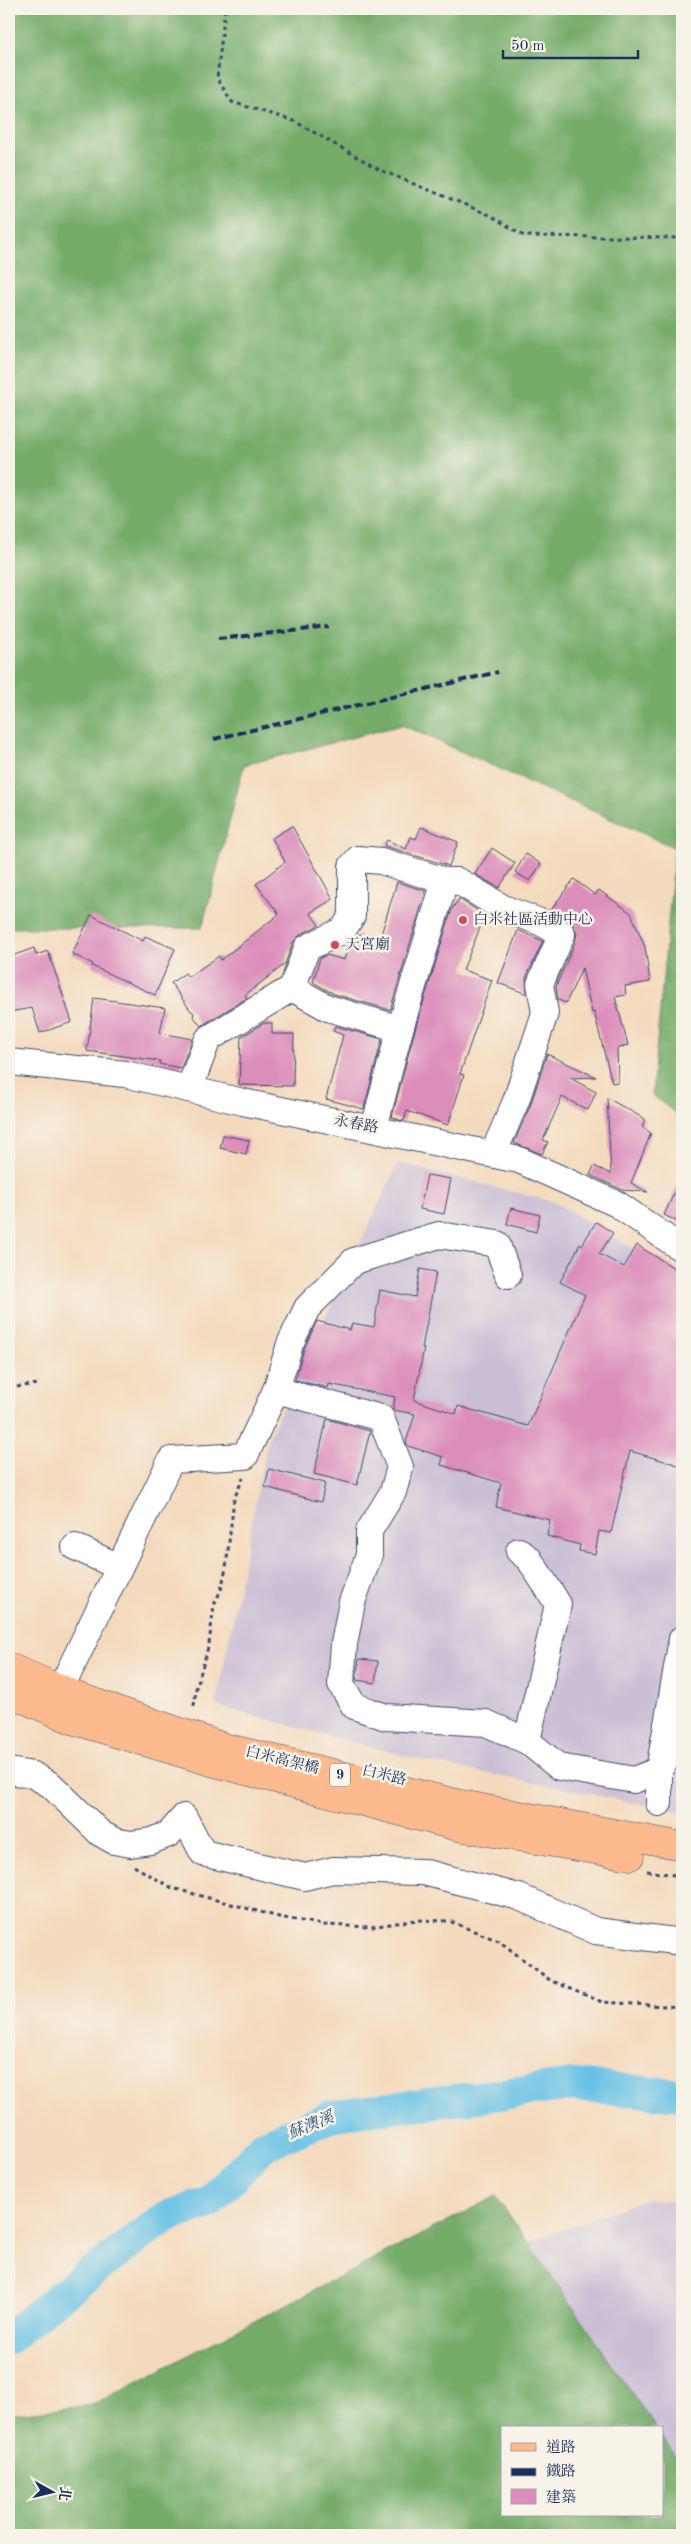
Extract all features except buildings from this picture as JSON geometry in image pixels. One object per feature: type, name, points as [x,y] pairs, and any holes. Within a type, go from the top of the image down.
[{"type":"main road","name":"白米高架橋","points":[[9,1667],[82,1698],[224,1747],[461,1804],[682,1846]]},
{"type":"main road","name":"白米高架橋","points":[[9,1693],[72,1720],[215,1763],[458,1827],[682,1864]]},
{"type":"street","points":[[189,1089],[208,1039],[292,988],[307,948],[343,930],[352,916],[352,866],[358,860],[381,861],[445,881],[458,881],[503,908],[540,922],[562,934],[540,984],[546,1013],[516,1101],[493,1154]]},
{"type":"street","points":[[374,1128],[400,1029],[445,881]]},
{"type":"street","points":[[292,988],[328,1008],[400,1029]]},
{"type":"street","name":"永春路","points":[[9,1062],[125,1074],[518,1160],[617,1204],[682,1249]]},
{"type":"street","points":[[64,1680],[171,1460],[245,1456],[276,1390],[290,1344],[307,1308],[354,1261],[439,1235],[497,1244],[508,1275]]},
{"type":"street","points":[[276,1390],[382,1418],[400,1467],[393,1492],[369,1530],[369,1555],[352,1602],[344,1644],[340,1684],[354,1706],[386,1717],[486,1722],[527,1741],[559,1767],[634,1780],[659,1770],[682,1734]]},
{"type":"street","points":[[75,1547],[119,1567]]},
{"type":"street","points":[[519,1551],[529,1559],[558,1604],[527,1741]]},
{"type":"street","points":[[659,1803],[659,1770],[682,1638]]},
{"type":"street","name":"白米路","points":[[9,1657],[64,1680],[226,1736],[463,1796],[682,1836]]},
{"type":"street","points":[[9,1771],[34,1775],[51,1785],[100,1833],[114,1841],[130,1844],[151,1841],[169,1834],[184,1817],[203,1853],[305,1877],[333,1870],[423,1872],[519,1897],[596,1931],[682,1942]]},
{"type":"path","points":[[225,9],[217,78],[232,102],[294,121],[380,170],[490,216],[524,236],[682,238]]},
{"type":"path","points":[[9,1388],[38,1384]]},
{"type":"path","points":[[194,1706],[213,1625],[214,1605],[221,1590],[226,1568],[234,1499],[244,1476]]},
{"type":"path","points":[[130,1844],[132,1865],[172,1888],[279,1917],[324,1925],[371,1927],[416,1920],[450,1921],[499,1941],[552,1981],[602,2002],[682,2007]]},
{"type":"shaded area","points":[[398,1163],[554,1202],[682,1278],[682,1812],[433,1763],[216,1706],[268,1439]]},
{"type":"shaded area","points":[[645,2199],[682,2203],[682,2498],[664,2481],[664,2426],[624,2426],[504,2251]]},
{"type":"green space","points":[[9,9],[682,9],[682,1118],[652,1095],[675,848],[402,725],[244,765],[202,928],[9,928]]},
{"type":"green space","points":[[496,2196],[655,2426],[501,2426],[501,2516],[664,2516],[664,2440],[682,2466],[682,2535],[9,2535],[9,2415],[92,2405]]},
{"type":"waterway","name":"蘇澳溪","points":[[9,2338],[56,2299],[166,2217],[209,2203],[264,2145],[335,2115],[573,2085],[682,2095]]},
{"type":"railway","points":[[218,639],[329,627]]},
{"type":"railway","points":[[214,739],[498,672]]},
{"type":"place","name":"白米社區活動中心","points":[[463,920]]},
{"type":"place","name":"天宮廟","points":[[335,945]]}]
